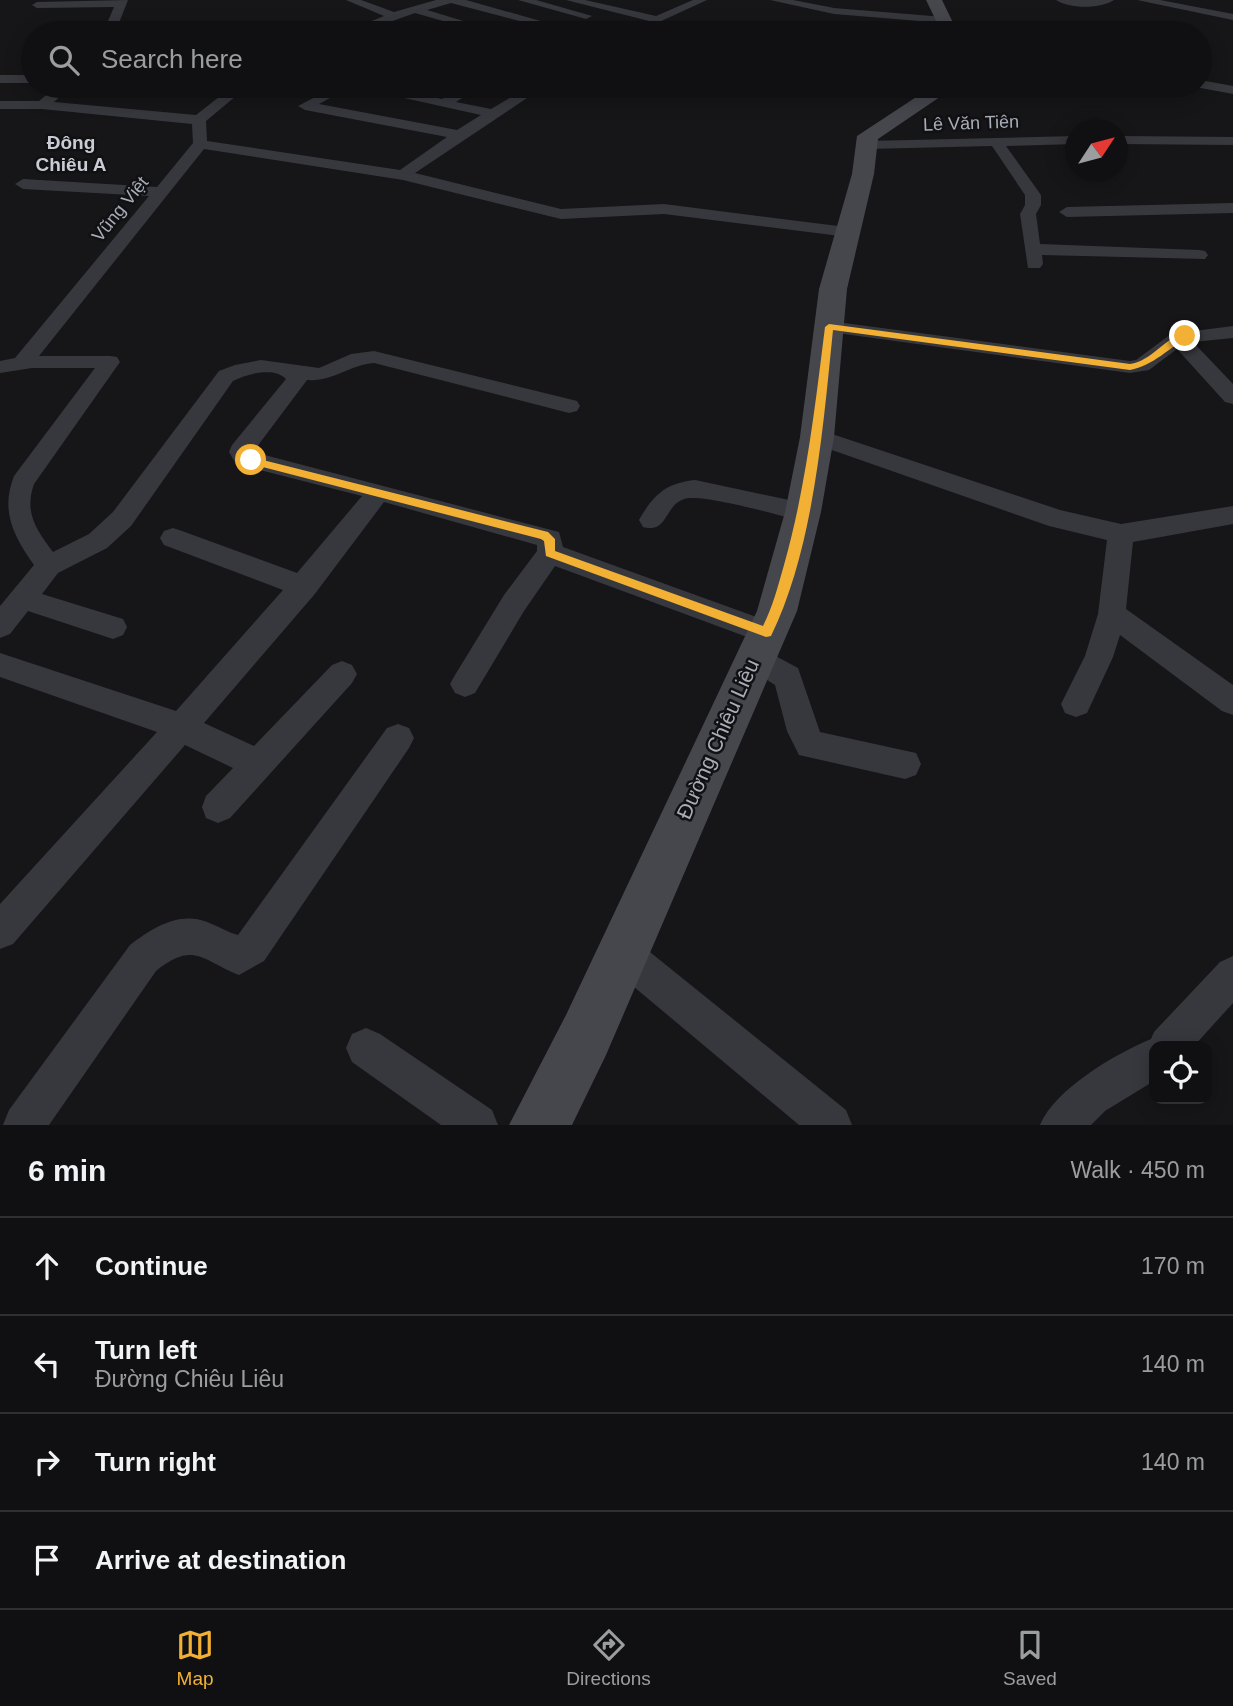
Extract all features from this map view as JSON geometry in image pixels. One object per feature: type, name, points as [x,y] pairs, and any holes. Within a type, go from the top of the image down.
[{"type":"street","points":[[351,0],[394,16]]},
{"type":"street","points":[[380,21],[448,0]]},
{"type":"street","points":[[454,0],[532,21]]},
{"type":"street","points":[[523,0],[608,21]]},
{"type":"street","points":[[570,0],[657,20],[702,0]]},
{"type":"street","points":[[607,8],[625,0]]},
{"type":"street","points":[[775,0],[905,21]]},
{"type":"street","points":[[934,0],[944,21]]},
{"type":"street","points":[[1061,0],[1092,3],[1109,0]]},
{"type":"street","points":[[1142,0],[1214,10],[1233,17]]},
{"type":"street","points":[[36,6],[122,2],[114,21]]},
{"type":"street","points":[[415,10],[454,21]]},
{"type":"street","points":[[0,79],[21,79]]},
{"type":"street","points":[[1212,86],[1233,90]]},
{"type":"street","points":[[42,105],[50,98]]},
{"type":"street","points":[[0,105],[42,105],[199,120],[227,98]]},
{"type":"street","points":[[321,98],[305,106],[459,135]]},
{"type":"street","points":[[429,98],[493,114]]},
{"type":"street","points":[[443,103],[452,98]]},
{"type":"street","points":[[403,176],[459,135],[519,98]]},
{"type":"street","points":[[867,145],[868,136],[879,127],[926,98]]},
{"type":"street","points":[[199,120],[200,144],[403,176],[561,214],[664,209],[848,232]]},
{"type":"street","name":"Lê Văn Tiên","points":[[867,145],[1065,140]]},
{"type":"street","points":[[1128,140],[1233,141]]},
{"type":"street","points":[[996,142],[1033,195],[1033,205],[1028,214],[1033,257],[1199,256]]},
{"type":"street","name":"Vũng Việt","points":[[23,362],[200,144]]},
{"type":"street","name":"Đường Chiêu Liêu","points":[[540,1125],[586,1035],[777,611],[803,512],[817,437],[833,289],[863,174],[867,145]]},
{"type":"street","points":[[23,184],[161,192]]},
{"type":"street","points":[[1067,212],[1233,208]]},
{"type":"street","points":[[829,327],[1130,367],[1142,365],[1178,338],[1233,332]]},
{"type":"street","points":[[1178,338],[1233,397]]},
{"type":"street","points":[[0,626],[49,566],[98,541],[116,525],[226,376],[244,367],[321,375],[358,358],[373,356],[569,406]]},
{"type":"street","points":[[0,367],[23,362],[110,362],[23,482],[15,500],[16,514],[49,566]]},
{"type":"street","points":[[297,373],[295,384],[244,445],[241,452],[244,457],[544,535],[550,539],[550,553],[514,603],[465,684]]},
{"type":"street","points":[[817,437],[1058,519],[1121,534],[1233,515]]},
{"type":"street","points":[[652,520],[667,496],[678,490],[695,489],[803,512]]},
{"type":"street","points":[[0,931],[304,587],[379,492]]},
{"type":"street","points":[[1076,704],[1099,657],[1112,614],[1121,534]]},
{"type":"street","points":[[173,538],[304,587]]},
{"type":"street","points":[[550,553],[760,645],[788,677],[802,731],[810,745],[905,764]]},
{"type":"street","points":[[24,599],[113,627]]},
{"type":"street","points":[[1112,614],[1233,702]]},
{"type":"street","points":[[0,665],[181,727],[259,765]]},
{"type":"street","points":[[218,807],[342,674]]},
{"type":"street","points":[[24,1125],[143,958],[163,943],[181,935],[204,939],[239,956],[251,948],[398,738]]},
{"type":"street","points":[[622,953],[831,1125]]},
{"type":"street","points":[[1173,1041],[1233,975]]},
{"type":"street","points":[[366,1048],[477,1125]]},
{"type":"street","points":[[1061,1125],[1091,1097],[1149,1061]]},
{"type":"district","name":"Đông Chiêu A","points":[[71,153]]},
{"type":"route","points":[[251,460],[544,535],[550,539],[550,553],[766,632],[777,611],[798,536],[817,437],[829,327],[1130,367],[1142,365],[1178,338],[1185,336]]}]
